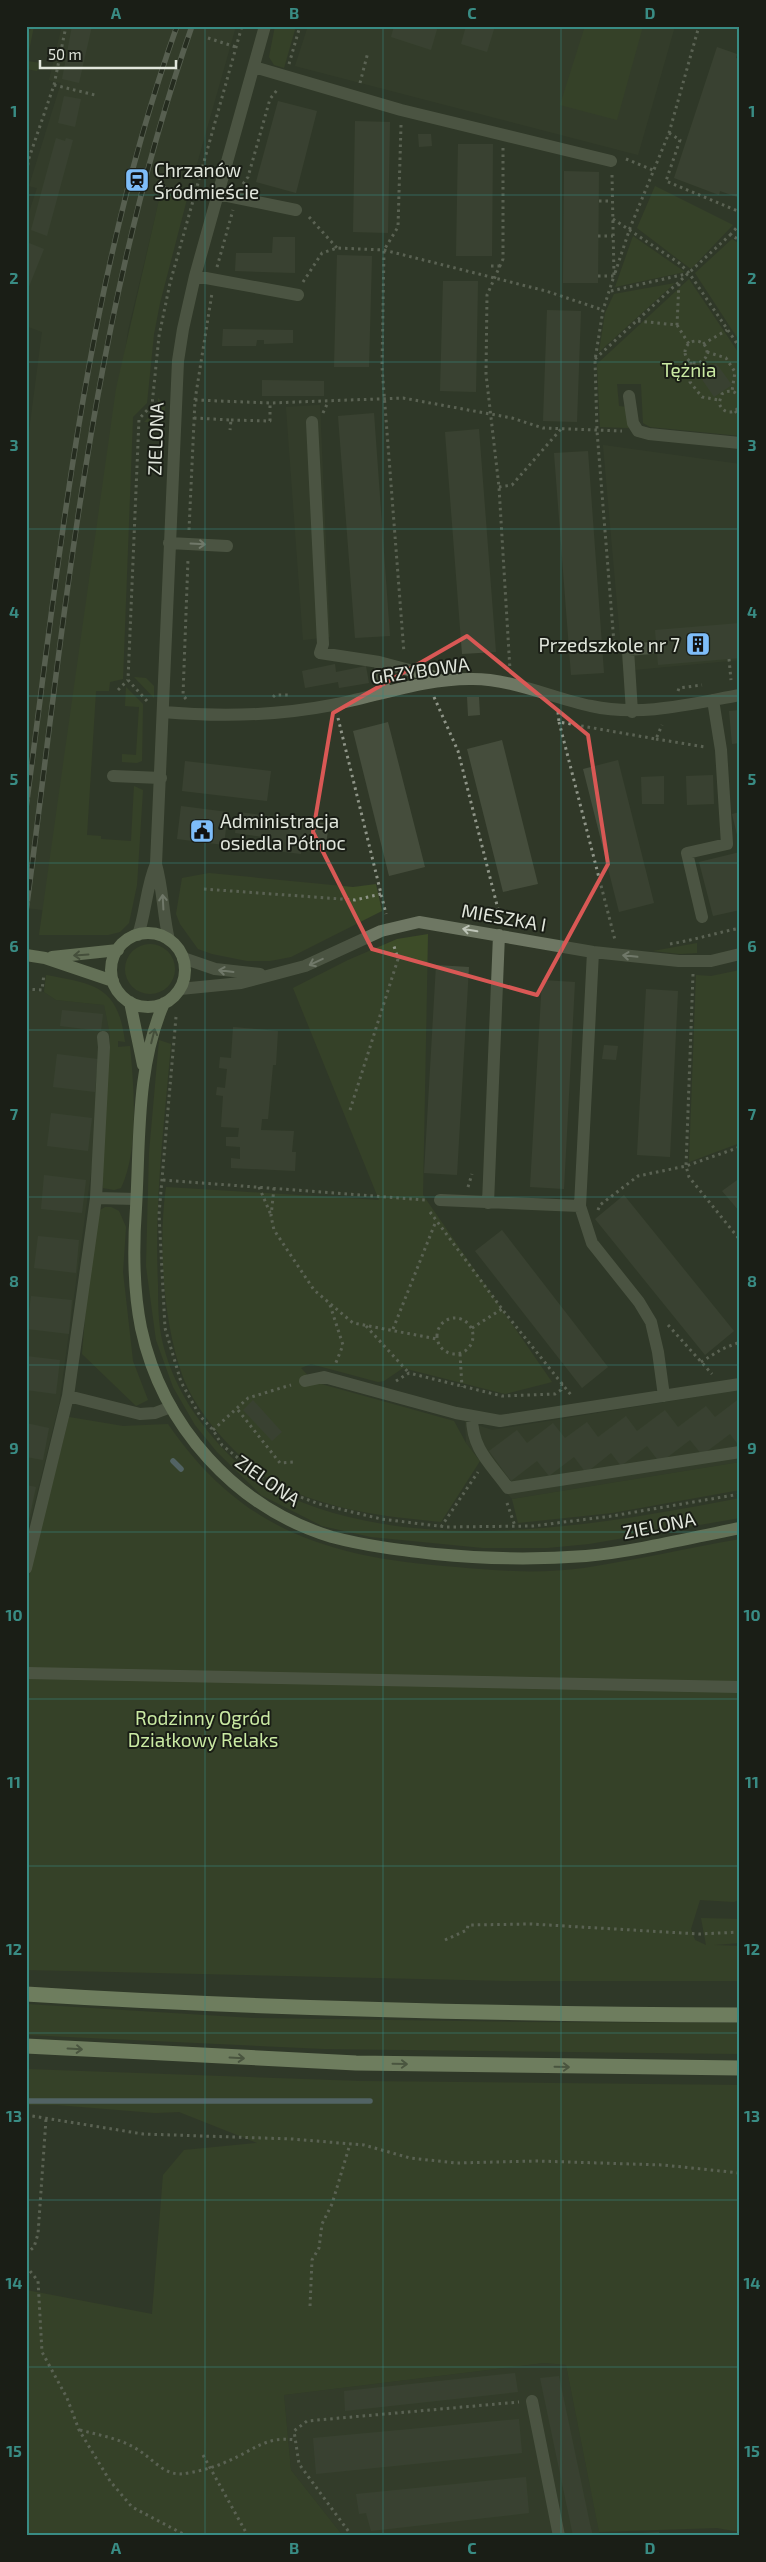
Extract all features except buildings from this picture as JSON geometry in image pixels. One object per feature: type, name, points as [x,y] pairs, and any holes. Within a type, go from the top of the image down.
[{"type":"highway","points":[[26,1994],[133,2001],[416,2011],[740,2015]]},
{"type":"highway","points":[[26,2046],[348,2063],[740,2068]]},
{"type":"main road","points":[[138,935],[158,935],[169,940],[183,958],[185,974],[180,989],[164,1003],[149,1007],[130,1002],[122,995],[113,981],[112,969],[118,950],[126,941],[138,935]]},
{"type":"main road","points":[[45,958],[118,950]]},
{"type":"main road","points":[[26,955],[45,958],[113,981]]},
{"type":"main road","name":"ZIELONA","points":[[130,1002],[135,1018],[144,1071]]},
{"type":"main road","name":"ZIELONA","points":[[164,1003],[157,1019],[144,1071],[134,1260],[138,1310],[148,1352],[171,1407],[201,1450],[250,1496],[298,1524],[334,1537],[359,1543],[463,1556],[557,1558],[632,1550],[740,1528]]},
{"type":"street","name":"ZIELONA","points":[[169,940],[164,916],[162,886],[156,864],[178,361],[195,276],[265,26]]},
{"type":"street","points":[[254,67],[401,110],[611,161]]},
{"type":"street","points":[[218,194],[296,210]]},
{"type":"street","points":[[195,276],[298,295]]},
{"type":"street","points":[[630,396],[633,423],[638,431],[649,434],[740,443]]},
{"type":"street","points":[[312,422],[323,644],[320,653],[379,662],[432,676],[442,682]]},
{"type":"street","points":[[169,543],[227,546]]},
{"type":"street","points":[[632,712],[628,650],[651,648]]},
{"type":"street","points":[[379,662],[385,692]]},
{"type":"street","name":"GRZYBOWA","points":[[163,712],[200,715],[285,713],[385,692],[442,682],[473,679],[504,682],[591,706],[632,712],[654,711],[740,695]]},
{"type":"street","points":[[702,917],[687,853],[727,844],[722,750],[713,700]]},
{"type":"street","points":[[113,776],[161,778]]},
{"type":"street","name":"ZIELONA","points":[[138,935],[147,902],[149,881],[156,864]]},
{"type":"street","name":"MIESZKA I","points":[[180,989],[241,983],[306,966],[381,931],[419,922],[500,929],[593,952],[681,967],[740,954]]},
{"type":"street","points":[[488,1203],[500,929]]},
{"type":"street","points":[[593,952],[580,1206],[592,1243],[639,1302],[651,1322],[658,1352],[664,1396]]},
{"type":"street","name":"MIESZKA I","points":[[183,958],[215,970],[270,974]]},
{"type":"street","points":[[26,1568],[68,1396],[96,1198],[103,1036]]},
{"type":"street","points":[[96,1198],[136,1199]]},
{"type":"street","points":[[440,1200],[580,1206]]},
{"type":"street","points":[[305,1381],[324,1377],[472,1417],[500,1422],[740,1384]]},
{"type":"street","points":[[68,1396],[140,1414],[155,1413],[171,1407]]},
{"type":"street","points":[[472,1417],[472,1435],[476,1445],[508,1488],[740,1452]]},
{"type":"street","points":[[26,1673],[740,1687]]},
{"type":"street","points":[[532,2401],[559,2536]]},
{"type":"path","points":[[26,30],[28,26]]},
{"type":"path","points":[[26,191],[28,161],[54,85],[66,26]]},
{"type":"path","points":[[200,715],[200,704],[190,703],[183,695],[195,400],[214,280],[236,198],[248,177],[270,99],[284,81],[300,26]]},
{"type":"path","points":[[614,649],[597,431],[595,360],[603,310],[630,228],[669,133],[699,26]]},
{"type":"path","points":[[208,38],[236,47]]},
{"type":"path","points":[[362,75],[368,52]]},
{"type":"path","points":[[26,72],[32,74]]},
{"type":"path","points":[[54,85],[95,95]]},
{"type":"path","points":[[401,110],[398,227],[384,250],[382,367],[404,658]]},
{"type":"path","points":[[669,133],[680,140],[666,180],[740,212]]},
{"type":"path","points":[[504,135],[503,259],[487,295],[486,374],[499,486],[511,675]]},
{"type":"path","points":[[614,276],[611,161],[627,159],[655,171]]},
{"type":"path","points":[[163,187],[194,196]]},
{"type":"path","points":[[599,201],[612,201]]},
{"type":"path","points":[[309,218],[338,248]]},
{"type":"path","points":[[613,218],[630,228],[689,273],[740,348]]},
{"type":"path","points":[[595,360],[740,224]]},
{"type":"path","points":[[730,235],[740,240]]},
{"type":"path","points":[[598,236],[613,236]]},
{"type":"path","points":[[298,295],[307,273],[322,253],[338,248],[384,250],[546,292],[603,310]]},
{"type":"path","points":[[491,266],[500,266]]},
{"type":"path","points":[[611,290],[668,280],[689,273]]},
{"type":"path","points":[[598,276],[614,276]]},
{"type":"path","points":[[679,282],[677,325],[689,344]]},
{"type":"path","points":[[638,321],[677,325]]},
{"type":"path","points":[[703,344],[727,330]]},
{"type":"path","points":[[719,400],[702,397],[690,382],[691,362],[685,353],[689,344],[695,341],[703,344],[707,352],[726,358],[735,372],[732,391]]},
{"type":"path","points":[[691,362],[702,361],[707,352]]},
{"type":"path","points":[[732,391],[740,398]]},
{"type":"path","points":[[732,391],[722,394],[719,400],[720,406],[725,411],[735,411],[740,406]]},
{"type":"path","points":[[195,400],[270,403],[403,398],[491,415],[544,428],[612,431]]},
{"type":"path","points":[[194,418],[270,422],[270,403]]},
{"type":"path","points":[[735,411],[740,416]]},
{"type":"path","points":[[230,430],[231,420]]},
{"type":"path","points":[[499,486],[512,485],[561,429]]},
{"type":"path","points":[[722,682],[732,680],[729,659]]},
{"type":"path","points":[[118,690],[128,680]]},
{"type":"path","points":[[676,694],[679,688],[705,684]]},
{"type":"path","points":[[425,699],[442,696]]},
{"type":"path","points":[[434,697],[458,751],[500,929]]},
{"type":"path","points":[[557,707],[616,942]]},
{"type":"path","points":[[328,718],[348,715]]},
{"type":"path","points":[[338,717],[386,914]]},
{"type":"path","points":[[560,722],[722,750]]},
{"type":"path","points":[[656,739],[661,725],[667,723]]},
{"type":"path","points":[[204,889],[355,900],[381,894]]},
{"type":"path","points":[[350,1110],[398,959],[392,938]]},
{"type":"path","points":[[681,967],[693,974],[702,974]]},
{"type":"path","points":[[26,989],[42,990],[45,971]]},
{"type":"path","points":[[693,974],[686,1166],[689,1176],[740,1240]]},
{"type":"path","points":[[177,1012],[159,1214],[165,1328],[181,1382],[200,1416],[213,1430],[222,1445],[274,1487],[319,1504],[381,1519],[441,1527],[515,1526],[612,1516],[740,1494]]},
{"type":"path","points":[[597,1212],[600,1206],[638,1176],[686,1166],[740,1147]]},
{"type":"path","points":[[461,1190],[468,1187],[472,1168]]},
{"type":"path","points":[[163,1180],[421,1199],[502,1309],[562,1382],[582,1410]]},
{"type":"path","points":[[259,1187],[272,1216]]},
{"type":"path","points":[[274,1188],[272,1216],[274,1230],[286,1252],[314,1290],[353,1323],[394,1329],[437,1339]]},
{"type":"path","points":[[394,1329],[436,1220]]},
{"type":"path","points":[[330,1303],[343,1345],[336,1362]]},
{"type":"path","points":[[472,1328],[502,1309]]},
{"type":"path","points":[[459,1318],[472,1328],[473,1341],[460,1354],[442,1350],[437,1339],[438,1327],[447,1319],[459,1318]]},
{"type":"path","points":[[664,1318],[723,1386]]},
{"type":"path","points":[[365,1325],[409,1373]]},
{"type":"path","points":[[702,1362],[722,1349],[740,1342]]},
{"type":"path","points":[[460,1354],[462,1387]]},
{"type":"path","points":[[238,1410],[280,1463],[292,1462]]},
{"type":"path","points":[[441,1527],[487,1459]]},
{"type":"path","points":[[508,1488],[504,1494],[515,1526]]},
{"type":"path","points":[[445,1940],[467,1930],[468,1925],[531,1924],[699,1934],[740,1932]]},
{"type":"path","points":[[26,2115],[167,2136],[292,2139],[364,2145],[410,2158],[456,2163],[537,2160],[663,2165],[740,2173]]},
{"type":"path","points":[[26,2254],[34,2247],[38,2234],[46,2118]]},
{"type":"path","points":[[310,2306],[312,2260],[319,2248],[322,2224],[332,2204],[350,2144]]},
{"type":"path","points":[[26,2266],[38,2281],[42,2352],[67,2398],[79,2430],[110,2481],[132,2507],[187,2536]]},
{"type":"path","points":[[352,2536],[299,2464],[294,2431],[307,2421],[532,2401]]},
{"type":"path","points":[[79,2430],[121,2440],[172,2473],[181,2474],[229,2461],[261,2443],[279,2438],[296,2440]]},
{"type":"path","points":[[203,2455],[248,2536]]},
{"type":"highlighted area","points":[[467,636],[588,735],[608,864],[537,995],[372,949],[313,832],[333,713]]},
{"type":"shaded area","points":[[62,26],[236,26],[187,199],[161,192],[128,330],[43,910],[26,908],[26,455],[42,332],[26,326],[26,222],[37,188],[29,186],[61,83],[49,80]]},
{"type":"shaded area","points":[[308,26],[675,26],[638,155],[295,66]]},
{"type":"shaded area","points":[[320,405],[330,637],[303,640],[286,407]]},
{"type":"shaded area","points":[[603,445],[740,464],[740,660],[623,671]]},
{"type":"shaded area","points":[[26,990],[44,992],[56,1000],[104,1005],[110,1035],[59,1404],[26,1537]]},
{"type":"shaded area","points":[[740,1390],[740,1462],[512,1499],[466,1443],[465,1421],[492,1430]]},
{"type":"shaded area","points":[[544,2363],[566,2365],[600,2536],[343,2536],[291,2470],[284,2395]]},
{"type":"green space","points":[[32,26],[34,26],[27,61],[41,63],[37,71],[26,69],[26,40]]},
{"type":"green space","points":[[275,26],[296,26],[284,68],[274,65],[269,57]]},
{"type":"green space","points":[[585,26],[643,26],[617,120],[560,105]]},
{"type":"green space","points":[[655,186],[733,225],[691,269],[637,228]]},
{"type":"green space","points":[[161,191],[187,199],[160,303],[154,334],[147,403],[133,417],[123,679],[110,682],[109,691],[96,691],[87,835],[101,836],[101,839],[131,841],[134,786],[143,790],[137,885],[129,923],[120,932],[108,935],[39,935],[116,389]]},
{"type":"green space","points":[[633,236],[685,272],[615,287]]},
{"type":"green space","points":[[732,239],[740,244],[740,342],[695,273]]},
{"type":"green space","name":"Tężnia","points":[[689,279],[740,355],[740,436],[650,427],[643,423],[641,384],[617,384],[619,406],[627,407],[629,428],[600,427],[597,364]]},
{"type":"green space","points":[[675,283],[599,352],[605,313],[614,294]]},
{"type":"green space","points":[[158,398],[165,405],[165,414],[156,422],[144,422],[158,408]]},
{"type":"green space","points":[[134,677],[146,678],[154,686],[154,698]]},
{"type":"green space","points":[[126,687],[143,704],[142,761],[137,763],[122,762],[122,754],[136,755],[139,707],[125,706]]},
{"type":"green space","points":[[209,873],[353,887],[376,884],[382,911],[291,957],[270,961],[247,961],[212,954],[198,949],[180,924],[176,914],[182,878]]},
{"type":"green space","points":[[428,934],[423,1195],[552,1382],[505,1394],[403,1368],[384,1381],[378,1382],[311,1364],[301,1368],[314,1382],[454,1421],[466,1443],[480,1461],[441,1522],[368,1513],[314,1499],[276,1484],[233,1449],[198,1407],[183,1377],[176,1356],[164,1283],[162,1233],[166,1187],[379,1200],[293,988],[348,960],[397,939]]},
{"type":"green space","points":[[697,943],[697,953],[680,954],[653,951]]},
{"type":"green space","points":[[150,944],[168,951],[175,969],[168,987],[150,994],[132,987],[125,969],[132,951]]},
{"type":"green space","points":[[740,970],[740,1143],[689,1162],[696,975],[711,976]]},
{"type":"green space","points":[[46,975],[78,981],[91,985],[101,991],[117,1009],[122,1023],[125,1042],[118,1041],[118,1047],[130,1046],[134,1118],[131,1156],[121,1188],[114,1190],[103,1188],[102,1173],[110,1035],[104,1005],[56,1000],[44,992]]},
{"type":"green space","points":[[159,1040],[171,1044],[160,1164],[157,1225],[158,1307],[162,1342],[181,1392],[195,1415],[217,1443],[245,1470],[274,1490],[328,1511],[385,1524],[444,1530],[504,1530],[565,1526],[684,1509],[740,1498],[740,1518],[589,1544],[547,1548],[483,1548],[371,1537],[322,1526],[261,1495],[217,1452],[195,1425],[173,1387],[156,1340],[146,1266],[149,1153]]},
{"type":"green space","points":[[105,1207],[111,1207],[119,1211],[126,1227],[123,1272],[133,1361],[148,1400],[136,1406],[82,1354],[93,1224],[97,1212]]},
{"type":"green space","name":"Rodzinny Ogród Działkowy Relaks","points":[[69,1417],[123,1426],[168,1424],[196,1461],[227,1491],[259,1514],[293,1533],[329,1546],[369,1556],[411,1563],[472,1568],[552,1571],[604,1565],[740,1539],[740,1899],[734,1902],[700,1900],[691,1929],[695,1940],[706,1945],[701,1918],[740,1919],[740,1943],[714,1945],[740,1946],[740,1981],[513,1981],[26,1970],[26,1588]]},
{"type":"green space","points":[[740,1462],[740,1490],[612,1513],[518,1523],[512,1499]]},
{"type":"green space","points":[[26,2004],[253,2018],[740,2023],[740,2054],[324,2049],[26,2035]]},
{"type":"green space","points":[[26,2069],[359,2081],[740,2085],[740,2532],[717,2528],[599,2532],[566,2365],[544,2363],[284,2395],[291,2470],[343,2536],[26,2536],[26,2290],[152,2314],[163,2175],[184,2150],[257,2143],[179,2112],[155,2113],[57,2105],[26,2105]]},
{"type":"waterway","points":[[173,1461],[181,1469]]},
{"type":"waterway","points":[[26,2101],[370,2101]]},
{"type":"railway","points":[[26,808],[65,511],[99,315],[120,218],[146,121],[177,26]]},
{"type":"railway","points":[[26,912],[69,576],[86,464],[106,353],[129,243],[158,134],[192,26]]},
{"type":"place","name":"Chrzanów Śródmieście","points":[[137,180]]},
{"type":"place","name":"Przedszkole nr 7","points":[[698,644]]},
{"type":"place","name":"Administracja osiedla Północ","points":[[202,831]]}]
